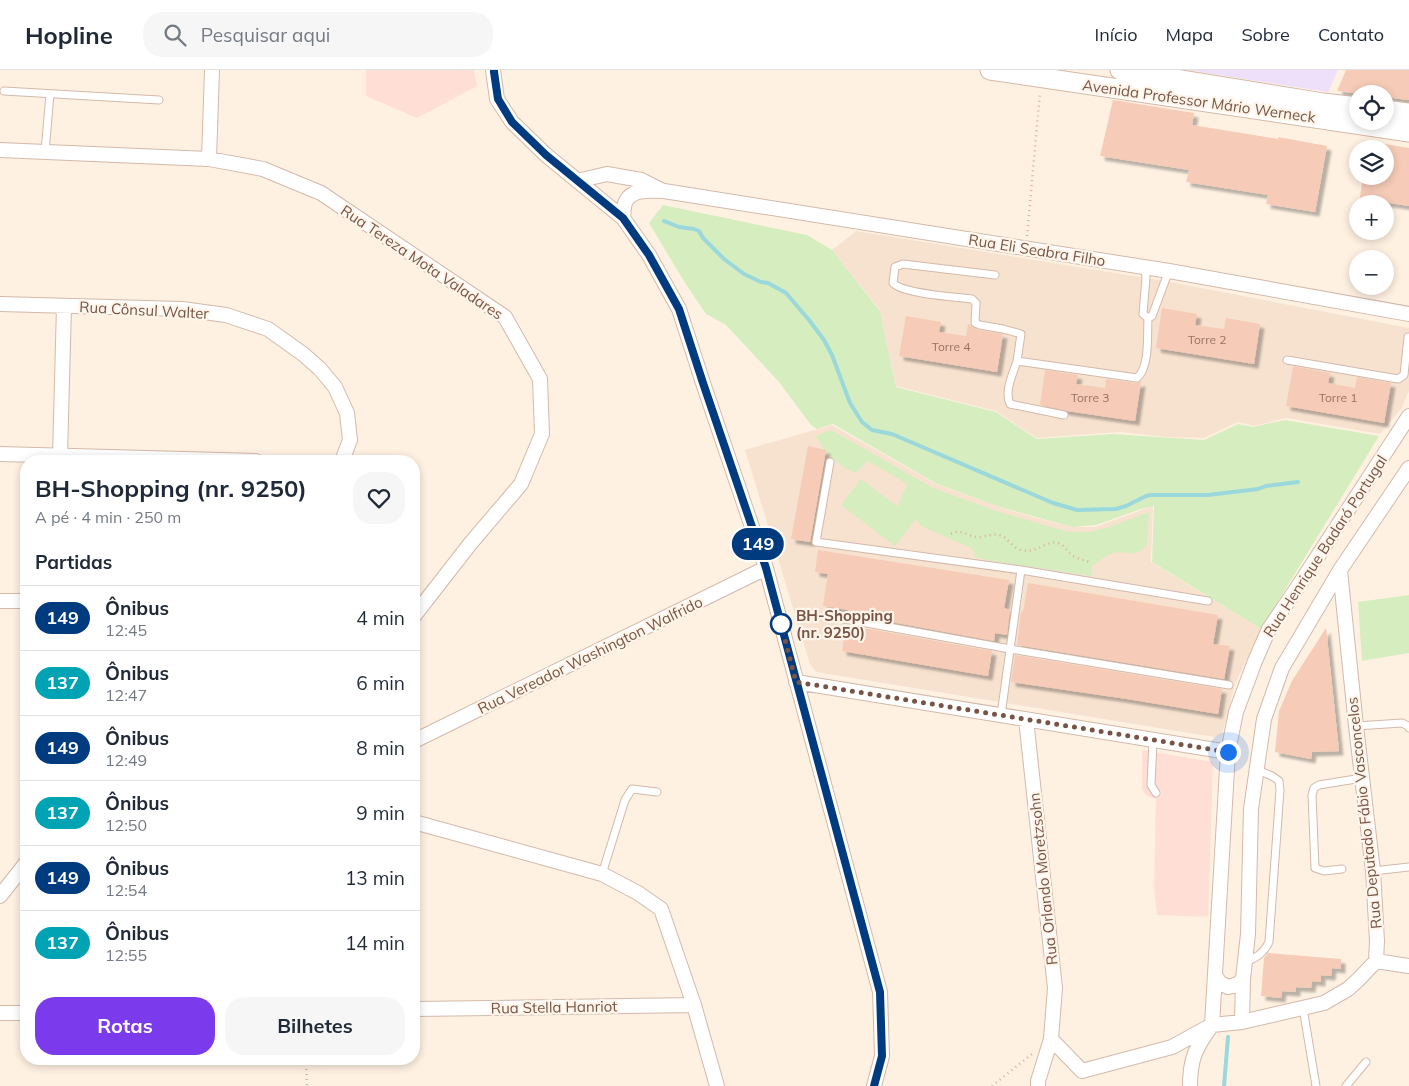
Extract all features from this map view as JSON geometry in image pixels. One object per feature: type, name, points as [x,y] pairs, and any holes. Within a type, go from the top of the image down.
[{"type":"main road","name":"Avenida Professor Mário Werneck","points":[[990,70],[1409,132]]},
{"type":"main road","name":"Avenida Professor Mário Werneck","points":[[1132,71],[1349,106]]},
{"type":"main road","points":[[1394,111],[1409,113]]},
{"type":"street","points":[[209,159],[212,70]]},
{"type":"street","points":[[494,71],[498,99],[512,122],[546,155],[623,218],[649,255],[679,309],[766,568],[880,992],[882,1056],[874,1086]]},
{"type":"street","name":"Rua Tereza Mota Valadares","points":[[0,150],[209,159],[263,169],[321,193],[505,316],[540,379],[542,434],[521,484],[470,544],[420,608]]},
{"type":"street","name":"Rua Eli Seabra Filho","points":[[577,181],[606,174],[642,180],[664,191]]},
{"type":"street","name":"Rua Eli Seabra Filho","points":[[623,218],[625,203],[631,195],[644,190],[664,191],[1169,271],[1409,314]]},
{"type":"street","name":"Rua Cônsul Walter","points":[[0,304],[182,309],[226,315],[268,330],[303,354],[320,369],[335,387],[347,413],[350,440],[344,455]]},
{"type":"street","points":[[60,455],[64,306]]},
{"type":"street","name":"Rua Henrique Badaró Portugal","points":[[1212,1025],[1228,752],[1236,712],[1254,660],[1269,630],[1409,416]]},
{"type":"street","points":[[0,454],[30,455]]},
{"type":"street","name":"Rua Henrique Badaró Portugal","points":[[1242,1022],[1243,978],[1248,934],[1251,809],[1264,720],[1282,668],[1340,570],[1409,468]]},
{"type":"street","name":"Rua Vereador Washington Walfrido","points":[[420,738],[766,568]]},
{"type":"street","name":"Rua Deputado Fábio Vasconcelos","points":[[1340,570],[1373,872],[1377,941],[1376,961]]},
{"type":"street","points":[[0,601],[20,601]]},
{"type":"street","points":[[796,682],[1228,752]]},
{"type":"street","name":"Rua Orlando Moretzsohn","points":[[1026,719],[1055,988],[1051,1039],[1038,1086]]},
{"type":"street","points":[[420,824],[602,874],[638,893],[661,909],[694,1005],[717,1086]]},
{"type":"street","points":[[0,896],[20,871]]},
{"type":"street","points":[[1051,1039],[1082,1071],[1172,1047],[1212,1025],[1242,1022],[1324,1003],[1348,989],[1376,961],[1409,966]]},
{"type":"street","points":[[1216,977],[1220,983],[1228,987],[1238,984],[1243,978]]},
{"type":"street","name":"Rua Stella Hanriot","points":[[420,1009],[694,1005]]},
{"type":"street","points":[[0,1013],[20,1013]]},
{"type":"street","points":[[1190,1086],[1190,1067],[1198,1044],[1212,1025]]},
{"type":"lane","points":[[4,91],[159,100]]},
{"type":"lane","points":[[45,152],[50,94]]},
{"type":"lane","points":[[995,275],[903,264],[895,267],[893,284],[896,287],[908,290],[972,299],[976,303],[975,323],[1003,328],[1021,334],[1017,361],[1008,391],[1010,404],[1064,415]]},
{"type":"lane","points":[[1017,361],[1137,378],[1141,374],[1146,360],[1148,318],[1144,314],[1146,278],[1144,267]]},
{"type":"lane","points":[[1148,318],[1152,316],[1169,271]]},
{"type":"lane","points":[[1287,360],[1398,379],[1404,375],[1408,337]]},
{"type":"lane","points":[[830,462],[816,542],[1020,570],[1208,601]]},
{"type":"lane","points":[[1001,715],[1020,570]]},
{"type":"lane","points":[[828,616],[1010,649],[1229,685]]},
{"type":"lane","points":[[1356,726],[1402,723],[1409,728]]},
{"type":"lane","points":[[1154,740],[1151,785],[1156,793]]},
{"type":"lane","points":[[1245,962],[1256,958],[1269,942],[1280,790],[1278,781],[1272,776],[1257,770]]},
{"type":"lane","points":[[1342,869],[1324,872],[1315,868],[1312,795],[1314,788],[1319,785],[1362,778]]},
{"type":"lane","points":[[602,874],[625,800],[632,789],[658,792]]},
{"type":"lane","points":[[1373,872],[1409,867]]},
{"type":"lane","points":[[1303,1008],[1316,1086]]},
{"type":"lane","points":[[1346,1086],[1366,1062]]},
{"type":"path","points":[[1026,248],[1042,78]]},
{"type":"path","points":[[951,534],[962,531],[974,537],[999,535],[1004,537],[1012,546],[1029,551],[1036,550],[1049,543],[1059,543],[1066,547],[1068,552],[1074,557],[1090,562]]},
{"type":"path","points":[[992,1086],[1051,1039]]},
{"type":"path","points":[[306,1065],[307,1086]]},
{"type":"shaded area","points":[[366,70],[474,70],[477,86],[417,118],[366,96]]},
{"type":"shaded area","points":[[1188,70],[1338,70],[1328,92]]},
{"type":"shaded area","points":[[856,231],[1165,281],[1409,328],[1409,391],[1401,409],[1380,434],[1286,418],[1254,426],[1238,422],[1204,438],[1166,437],[1120,432],[1037,438],[996,411],[896,386],[880,310],[832,250]]},
{"type":"shaded area","points":[[832,425],[938,485],[1008,510],[1052,522],[1072,527],[1095,527],[1153,506],[1151,562],[1261,629],[1235,684],[1222,734],[1214,737],[816,672],[810,664],[745,450]]},
{"type":"shaded area","points":[[1142,750],[1213,762],[1208,917],[1157,915],[1154,888],[1156,799],[1145,794],[1142,788]]},
{"type":"green space","points":[[663,205],[807,235],[832,250],[880,311],[896,387],[996,412],[1037,439],[1113,434],[1204,440],[1238,424],[1253,427],[1285,420],[1379,436],[1261,629],[1152,562],[1154,506],[1096,525],[1072,527],[1000,507],[937,484],[833,424],[817,429],[811,425],[779,382],[726,325],[706,314],[685,283],[649,223]]},
{"type":"green space","points":[[831,430],[933,488],[993,510],[1069,532],[1090,532],[1149,512],[1147,545],[1134,554],[1119,552],[1108,555],[1092,566],[1092,576],[974,557],[975,553],[971,548],[923,527],[915,520],[895,546],[841,505],[861,479],[898,507],[907,484],[868,461],[855,473],[842,466],[828,453],[816,436]]},
{"type":"green space","points":[[1409,595],[1409,653],[1362,661],[1358,602]]},
{"type":"building","points":[[1346,70],[1409,70],[1409,100],[1394,98],[1394,85],[1349,85],[1349,92],[1337,91]]},
{"type":"building","points":[[1113,100],[1194,113],[1192,125],[1327,146],[1315,212],[1266,204],[1268,195],[1186,182],[1189,170],[1100,156]]},
{"type":"building","points":[[1394,146],[1409,148],[1409,206],[1394,204],[1394,195],[1360,195],[1362,185],[1394,185]]},
{"type":"building","points":[[1162,308],[1197,314],[1195,325],[1224,329],[1226,318],[1260,324],[1254,364],[1156,348]]},
{"type":"building","points":[[906,316],[941,322],[939,332],[966,336],[968,324],[978,330],[1003,334],[997,372],[899,356]]},
{"type":"building","points":[[1293,366],[1330,373],[1328,383],[1355,388],[1357,377],[1391,383],[1384,423],[1286,406]]},
{"type":"building","points":[[1045,370],[1078,375],[1076,384],[1105,388],[1106,379],[1141,382],[1135,421],[1040,405]]},
{"type":"building","points":[[808,446],[826,450],[810,542],[791,539]]},
{"type":"building","points":[[818,550],[1009,580],[1004,608],[1010,610],[1007,635],[995,633],[994,641],[848,614],[848,610],[823,606],[828,574],[815,572]]},
{"type":"building","points":[[1028,583],[1218,615],[1213,644],[1230,646],[1224,679],[1017,645],[1021,611],[1023,612]]},
{"type":"building","points":[[846,625],[992,651],[988,676],[842,651]]},
{"type":"building","points":[[1326,628],[1339,751],[1312,752],[1311,759],[1275,752],[1279,711],[1292,681]]},
{"type":"building","points":[[1015,655],[1222,689],[1218,714],[1011,682]]},
{"type":"building","points":[[1268,953],[1341,959],[1341,969],[1332,968],[1331,976],[1321,975],[1321,982],[1312,981],[1311,988],[1296,987],[1296,992],[1282,991],[1281,998],[1261,996],[1264,958]]},
{"type":"waterway","points":[[664,221],[679,227],[699,231],[703,238],[724,259],[744,274],[761,282],[768,283],[786,293],[824,340],[832,355],[850,403],[862,422],[872,430],[892,434],[1053,503],[1077,510],[1116,509],[1151,495],[1208,495],[1298,482]]},
{"type":"waterway","points":[[1224,1086],[1228,1037]]},
{"type":"bus line","name":"149","points":[[494,70],[498,99],[512,122],[546,155],[623,218],[649,255],[679,309],[766,568],[880,992],[882,1056],[874,1086]]},
{"type":"place","name":"BH-Shopping (nr. 9250)","points":[[781,624]]},
{"type":"route","points":[[781,624],[796,682],[1228,752]]}]
